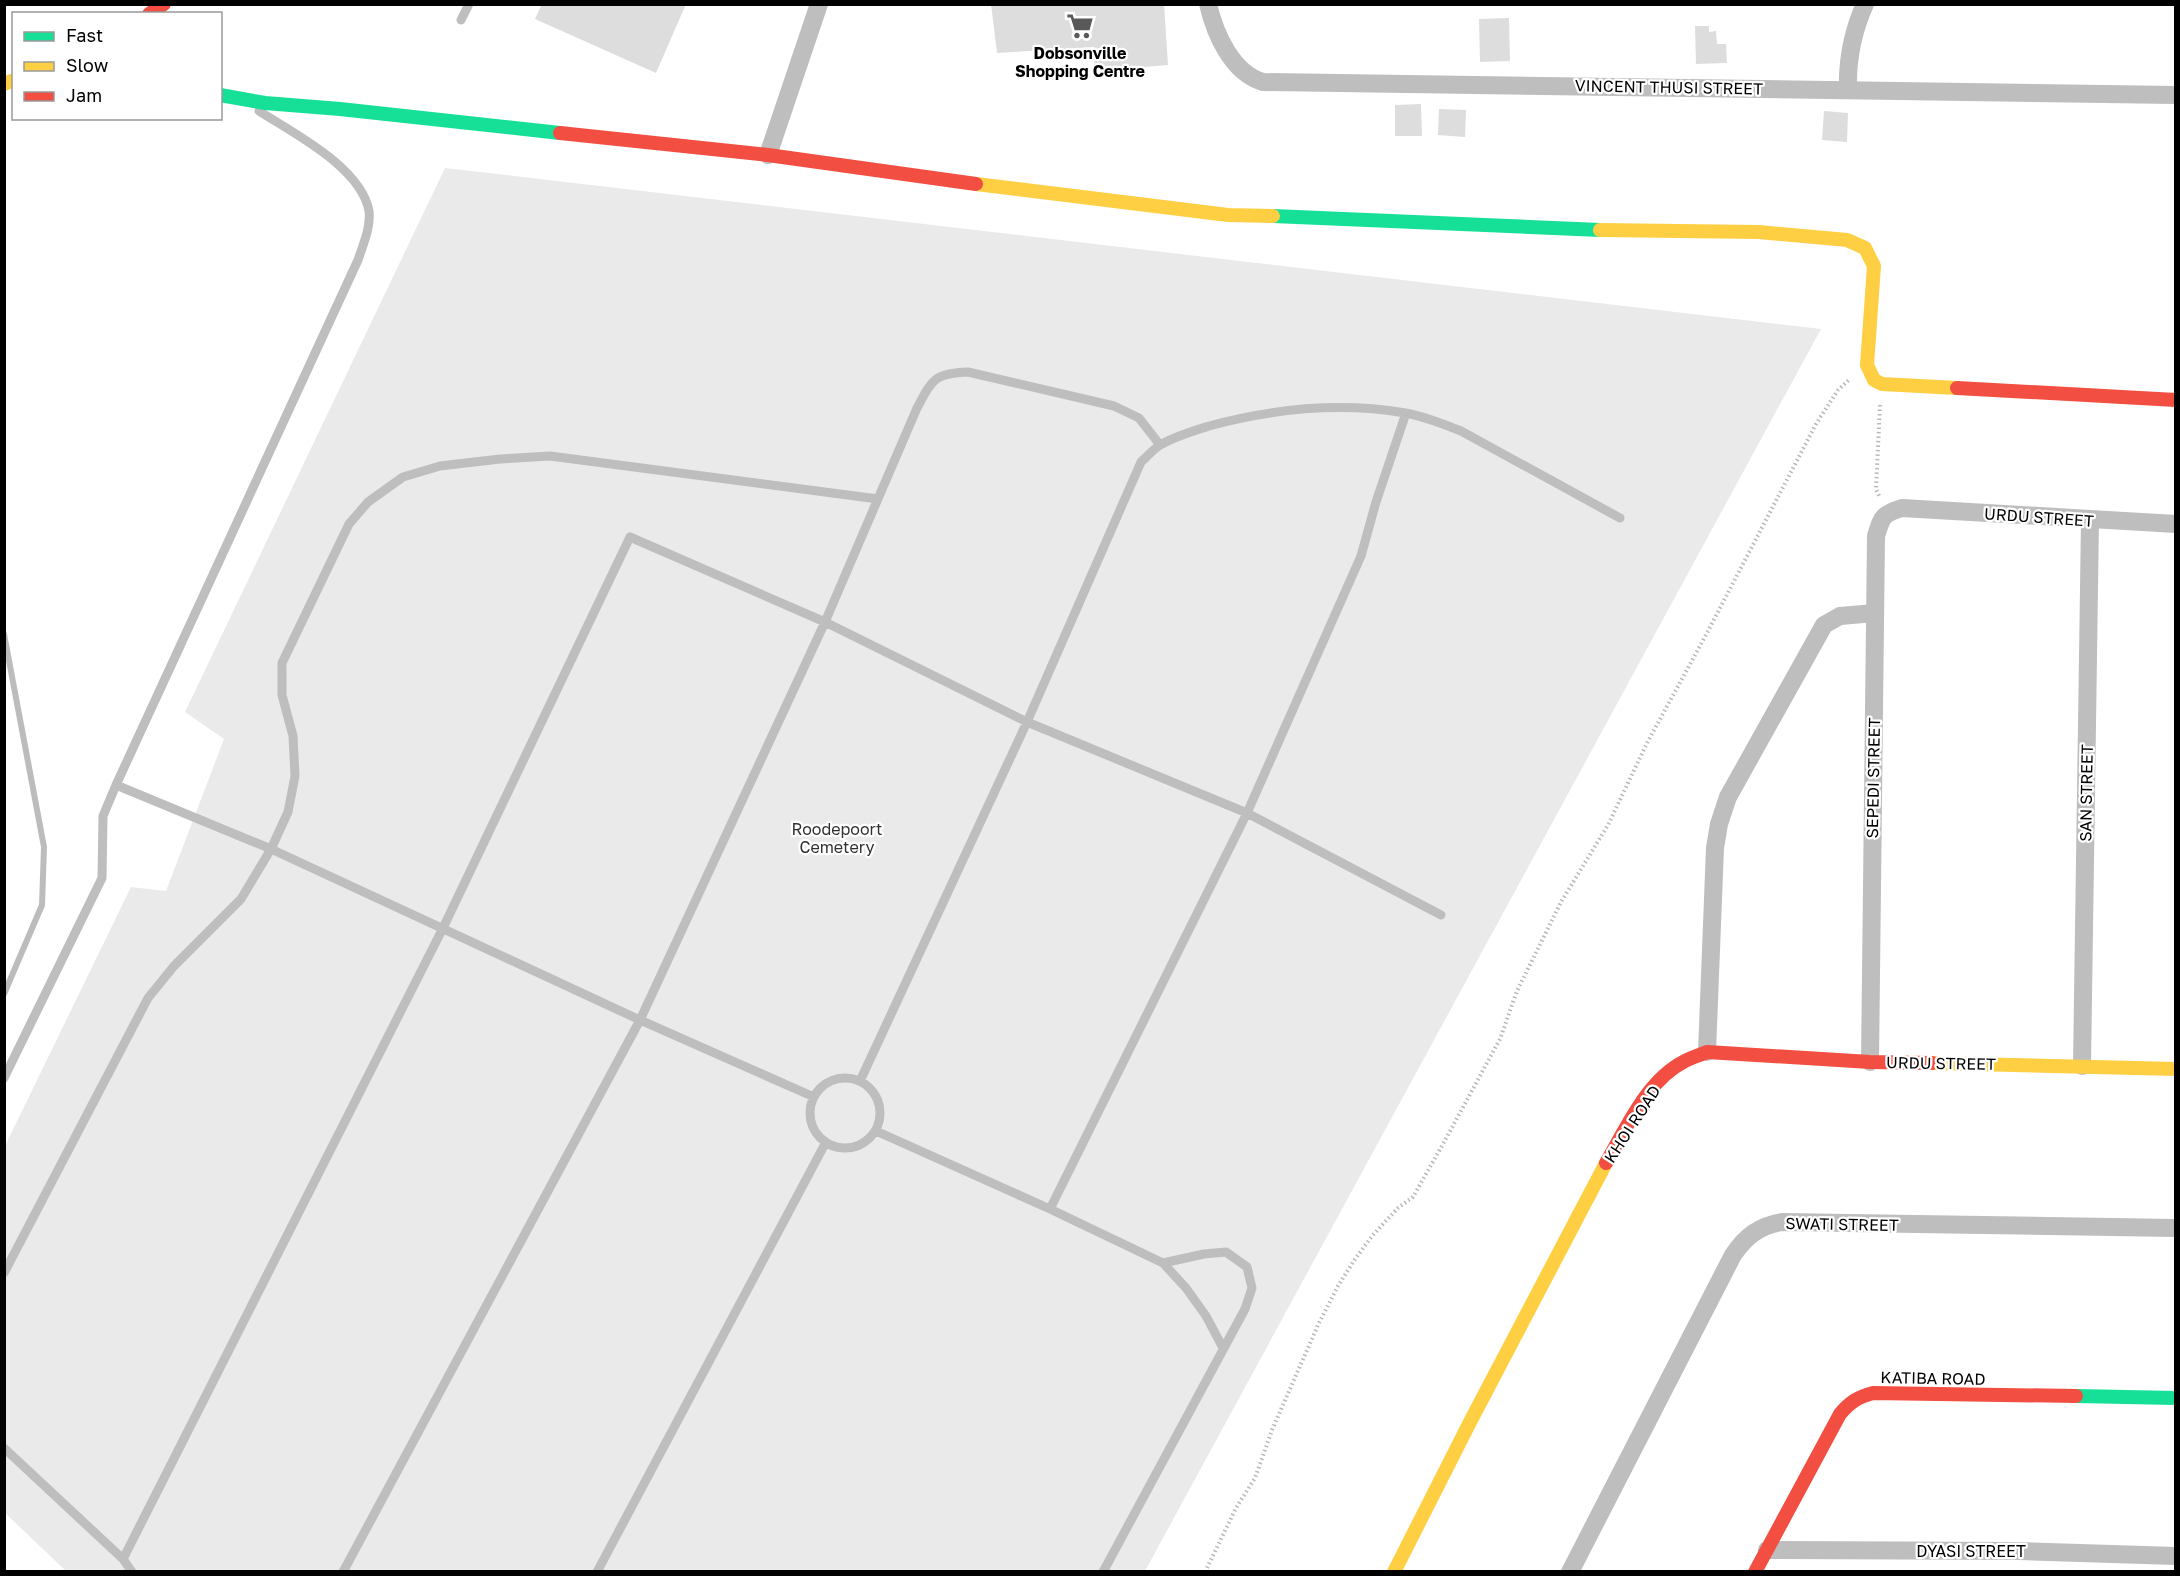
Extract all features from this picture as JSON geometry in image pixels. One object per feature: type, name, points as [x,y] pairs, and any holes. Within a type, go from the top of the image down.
[{"type":"street","points":[[768,155],[819,4]]},
{"type":"street","name":"VINCENT THUSI STREET","points":[[1208,4],[1211,18],[1231,59],[1239,69],[1263,82],[2175,95]]},
{"type":"street","points":[[1848,90],[1847,66],[1850,44],[1865,4]]},
{"type":"street","points":[[222,95],[245,101],[768,155],[1056,195],[1228,215],[1614,231],[1760,232],[1847,240],[1864,248],[1874,266],[1867,365],[1874,380],[1882,384],[2175,400]]},
{"type":"street","name":"URDU STREET","points":[[1894,510],[2175,524]]},
{"type":"street","name":"SEPEDI STREET","points":[[1870,1062],[1876,536],[1881,522],[1894,510]]},
{"type":"street","name":"SAN STREET","points":[[2082,1066],[2090,520]]},
{"type":"street","points":[[1707,1052],[1715,848],[1719,824],[1728,797],[1824,624],[1840,616],[1875,613]]},
{"type":"street","name":"URDU STREET","points":[[1707,1052],[1870,1062],[2175,1069]]},
{"type":"street","name":"KHOI ROAD","points":[[1394,1572],[1497,1371],[1629,1123],[1648,1092],[1667,1074],[1684,1061],[1707,1052]]},
{"type":"street","name":"SWATI STREET","points":[[1570,1572],[1733,1255],[1747,1237],[1761,1227],[1782,1222],[2175,1228]]},
{"type":"street","name":"KATIBA ROAD","points":[[1755,1572],[1834,1423],[1849,1403],[1858,1397],[1873,1394],[2175,1398]]},
{"type":"street","name":"DYASI STREET","points":[[1767,1550],[2019,1551],[2175,1556]]},
{"type":"lane","points":[[461,20],[469,4]]},
{"type":"lane","points":[[4,1078],[102,878],[104,816],[116,785],[349,281],[368,232],[369,211],[361,190],[348,173],[313,146],[245,101]]},
{"type":"lane","points":[[344,1572],[640,1020],[825,622],[917,408],[930,385],[946,373],[968,372],[1114,406],[1139,418],[1160,445]]},
{"type":"lane","points":[[860,1081],[1027,722],[1141,462],[1160,445],[1191,431],[1218,424],[1252,416],[1310,408],[1372,409],[1406,413],[1434,420],[1461,431],[1620,518]]},
{"type":"lane","points":[[1050,1209],[1247,813],[1361,556],[1376,502],[1406,413]]},
{"type":"lane","points":[[4,1273],[148,998],[174,966],[241,898],[271,849],[288,812],[296,776],[293,736],[282,695],[282,663],[349,524],[368,502],[403,477],[440,466],[550,456],[878,499]]},
{"type":"lane","points":[[123,1559],[443,928],[630,537],[825,622],[1027,722],[1247,813],[1441,915]]},
{"type":"lane","points":[[116,785],[271,849],[640,1020],[814,1097]]},
{"type":"lane","points":[[839,1078],[860,1081],[877,1097],[880,1120],[876,1131],[869,1139],[848,1148],[837,1147],[826,1142],[813,1127],[810,1117],[814,1097],[829,1081],[839,1078]]},
{"type":"lane","points":[[876,1131],[1050,1209],[1163,1263],[1186,1288],[1206,1316],[1223,1348]]},
{"type":"lane","points":[[597,1572],[826,1142]]},
{"type":"lane","points":[[1103,1572],[1245,1309],[1252,1288],[1247,1267],[1226,1252],[1204,1254],[1163,1263]]},
{"type":"lane","points":[[4,1448],[123,1559],[132,1572]]},
{"type":"path","points":[[1205,1572],[1236,1508],[1255,1478],[1272,1430],[1318,1325],[1338,1286],[1373,1235],[1398,1208],[1413,1197],[1500,1039],[1517,991],[1560,902],[1608,825],[1651,734],[1707,633],[1816,424],[1838,390],[1867,365]]},
{"type":"path","points":[[1882,384],[1876,489],[1894,510]]},
{"type":"green space","name":"Roodepoort Cemetery","points":[[445,168],[1821,329],[1145,1571],[66,1571],[5,1513],[4,1148],[131,887],[166,891],[224,739],[185,712]]},
{"type":"building","points":[[542,4],[686,4],[656,73],[535,19]]},
{"type":"building","name":"Dobsonville Shopping Centre","points":[[991,4],[1164,4],[1168,65],[1095,71],[1094,47],[997,53]]},
{"type":"building","points":[[1509,18],[1510,61],[1480,62],[1479,19]]},
{"type":"building","points":[[1695,26],[1709,26],[1709,32],[1716,31],[1717,44],[1726,44],[1727,63],[1696,64]]},
{"type":"building","points":[[1421,104],[1422,136],[1395,136],[1395,105]]},
{"type":"building","points":[[1439,109],[1466,110],[1465,137],[1438,135]]},
{"type":"building","points":[[1824,111],[1848,113],[1847,142],[1822,140]]},
{"type":"waterway","points":[[4,634],[44,847],[42,905],[4,994]]},
{"type":"traffic: fast","points":[[222,95],[265,103],[560,133]]},
{"type":"traffic: fast","points":[[1273,216],[1600,230]]},
{"type":"traffic: fast","points":[[2076,1396],[2176,1398]]},
{"type":"traffic: slow","points":[[4,84],[12,81]]},
{"type":"traffic: slow","points":[[976,184],[1228,215],[1273,216]]},
{"type":"traffic: slow","points":[[1600,230],[1759,232],[1847,240],[1865,248],[1874,266],[1867,365],[1874,380],[1882,384],[1957,388]]},
{"type":"traffic: slow","points":[[1932,1063],[2176,1069]]},
{"type":"traffic: slow","points":[[1394,1572],[1606,1163]]},
{"type":"traffic: jam","points":[[152,12],[164,4]]},
{"type":"traffic: jam","points":[[560,133],[768,155],[976,184]]},
{"type":"traffic: jam","points":[[1957,388],[2176,400]]},
{"type":"traffic: jam","points":[[1606,1163],[1649,1092],[1672,1069],[1707,1052],[1870,1062],[1932,1063]]},
{"type":"traffic: jam","points":[[1755,1572],[1840,1414],[1859,1398],[1873,1393],[2076,1396]]},
{"type":"place","name":"Dobsonville Shopping Centre","points":[[1080,26]]}]
